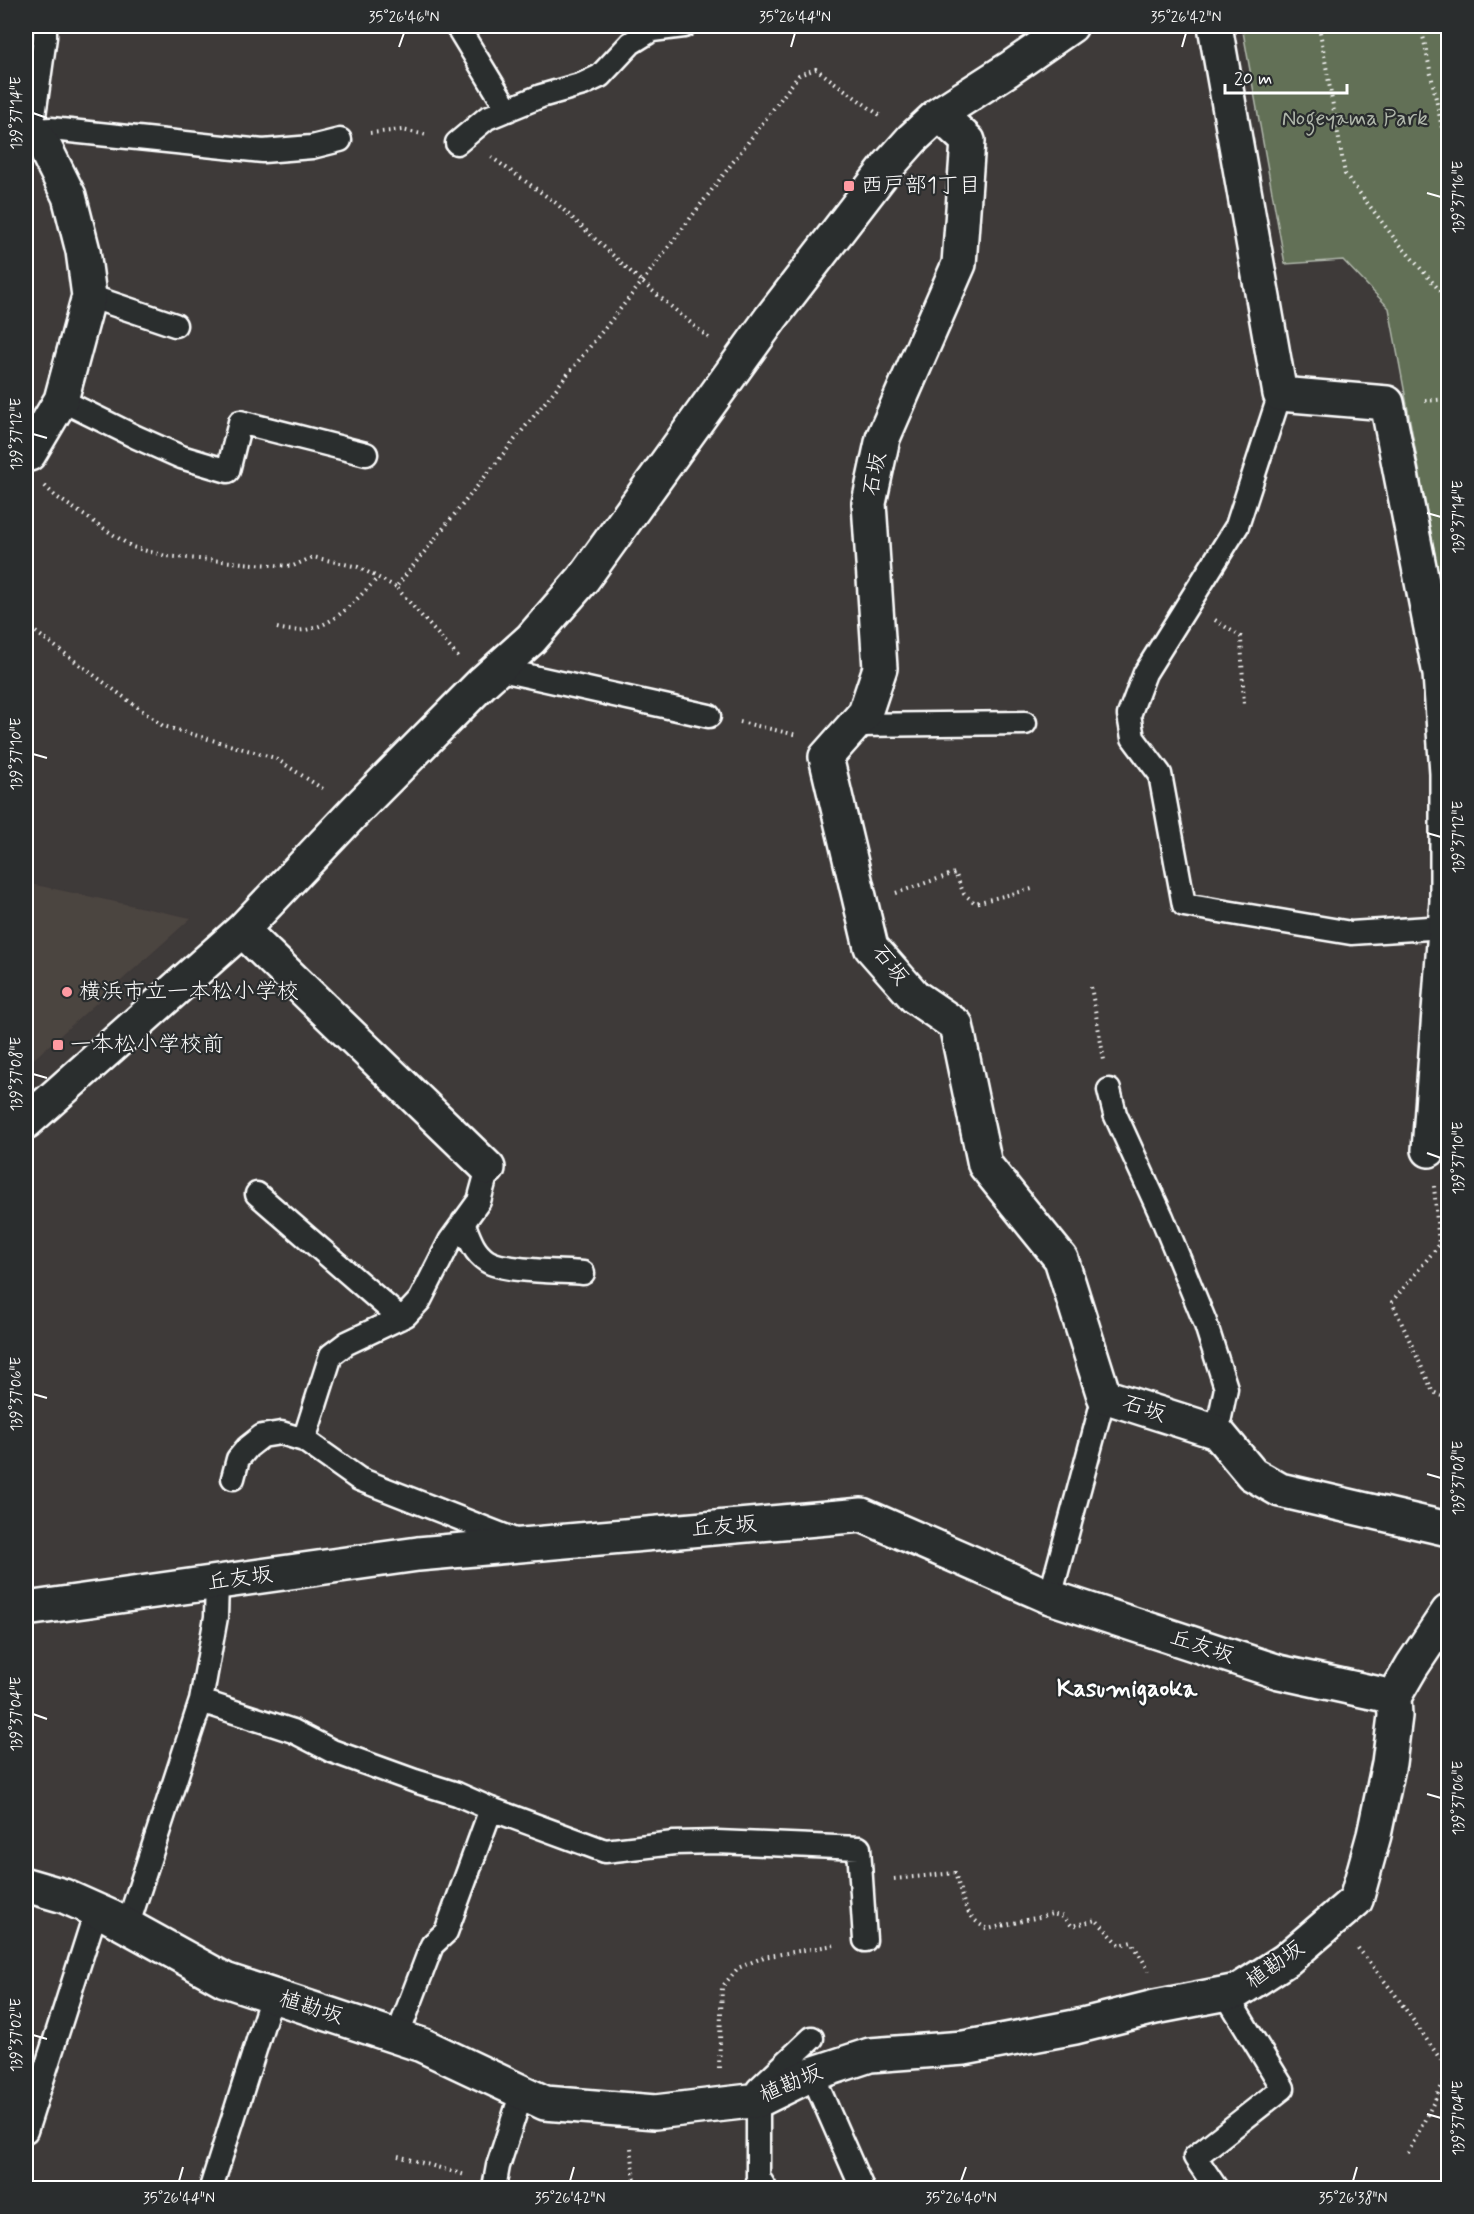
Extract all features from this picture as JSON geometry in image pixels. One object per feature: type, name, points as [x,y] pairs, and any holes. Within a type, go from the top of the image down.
[{"type":"street","points":[[26,1122],[242,930],[356,810],[490,676],[531,639],[583,579],[771,318],[888,166],[912,139],[939,114],[1071,26]]},
{"type":"street","points":[[1215,26],[1280,394],[1387,403],[1444,674],[1447,909],[1442,1047],[1429,1150]]},
{"type":"street","name":"石坂","points":[[939,114],[968,141],[959,264],[883,438],[869,503],[880,668],[865,713],[826,757],[871,947],[915,997],[956,1025],[985,1165],[1061,1259],[1104,1396],[1217,1432]]},
{"type":"street","points":[[27,453],[61,400],[89,296],[83,251],[69,196],[46,150],[28,129]]},
{"type":"street","points":[[242,930],[488,1168]]},
{"type":"street","points":[[1217,1432],[1252,1474],[1280,1490],[1449,1529]]},
{"type":"street","name":"丘友坂","points":[[26,1609],[418,1554],[862,1515],[1050,1597],[1280,1672],[1394,1697]]},
{"type":"street","points":[[1394,1697],[1449,1612]]},
{"type":"street","name":"植勘坂","points":[[26,1885],[64,1896],[96,1911],[225,1980],[422,2045],[545,2103],[655,2112],[758,2095],[870,2055],[964,2048],[1075,2027],[1155,2007],[1238,1991],[1286,1960],[1356,1900],[1374,1835],[1389,1763],[1395,1716],[1394,1697]]},
{"type":"lane","points":[[45,26],[28,129],[51,129],[263,151],[312,147],[340,140]]},
{"type":"lane","points":[[457,26],[508,110]]},
{"type":"lane","points":[[457,143],[487,118],[541,96],[583,84],[600,76],[631,43],[652,30],[684,26]]},
{"type":"lane","points":[[89,296],[175,325]]},
{"type":"lane","points":[[1280,394],[1237,526],[1145,674],[1129,715],[1133,738],[1160,774],[1184,905],[1351,933],[1447,909]]},
{"type":"lane","points":[[61,400],[172,453],[228,471],[240,422],[366,454]]},
{"type":"lane","points":[[490,676],[709,716]]},
{"type":"lane","points":[[854,726],[1025,723]]},
{"type":"lane","points":[[1109,1090],[1115,1114],[1162,1217],[1205,1322],[1227,1388],[1217,1432]]},
{"type":"lane","points":[[304,1440],[331,1355],[347,1343],[406,1315],[420,1300],[450,1241],[479,1201],[488,1168]]},
{"type":"lane","points":[[257,1194],[400,1318]]},
{"type":"lane","points":[[463,1222],[472,1245],[487,1261],[507,1268],[583,1273]]},
{"type":"lane","points":[[1050,1597],[1104,1396]]},
{"type":"lane","points":[[233,1478],[238,1459],[248,1447],[262,1436],[280,1432],[304,1440],[359,1479],[525,1544]]},
{"type":"lane","points":[[127,1927],[201,1701],[216,1617],[217,1582]]},
{"type":"lane","points":[[201,1701],[293,1731],[332,1750],[457,1794],[605,1851],[674,1843],[717,1842],[860,1848],[866,1940]]},
{"type":"lane","points":[[398,2037],[432,1945],[446,1932],[491,1809]]},
{"type":"lane","points":[[26,2131],[96,1911]]},
{"type":"lane","points":[[1216,2188],[1195,2157],[1283,2088],[1226,1993]]},
{"type":"lane","points":[[212,2188],[272,1996]]},
{"type":"lane","points":[[765,2188],[758,2177],[758,2095],[812,2038]]},
{"type":"lane","points":[[812,2074],[862,2188]]},
{"type":"lane","points":[[494,2186],[522,2092]]},
{"type":"path","points":[[1319,26],[1345,174],[1395,239],[1449,300]]},
{"type":"path","points":[[1421,26],[1449,157]]},
{"type":"path","points":[[396,587],[642,282],[799,75],[816,69],[912,139]]},
{"type":"path","points":[[340,140],[368,133],[402,130],[457,143],[488,156],[556,203],[690,323]]},
{"type":"path","points":[[27,453],[42,483],[55,496],[132,547],[166,556],[293,566],[313,556],[358,567],[396,587],[490,676]]},
{"type":"path","points":[[277,628],[292,632],[308,631],[326,624],[346,609],[378,578]]},
{"type":"path","points":[[1189,603],[1241,637],[1244,707]]},
{"type":"path","points":[[26,625],[163,726],[274,758],[356,810]]},
{"type":"path","points":[[709,716],[806,737]]},
{"type":"path","points":[[861,904],[955,873],[964,894],[975,903],[1032,889]]},
{"type":"path","points":[[1091,987],[1109,1090]]},
{"type":"path","points":[[1429,1150],[1436,1199],[1439,1245],[1392,1302],[1433,1392],[1449,1399]]},
{"type":"path","points":[[862,1883],[955,1873],[966,1910],[978,1924],[988,1929],[1052,1914],[1064,1917],[1072,1926],[1096,1920],[1120,1945],[1132,1942],[1154,1981]]},
{"type":"path","points":[[758,2095],[737,2093],[727,2088],[721,2079],[718,2063],[722,1987],[738,1968],[750,1961],[866,1940]]},
{"type":"path","points":[[1353,1942],[1394,1994],[1449,2072],[1408,2153]]},
{"type":"path","points":[[398,2156],[494,2186]]},
{"type":"shaded area","name":"横浜市立一本松小学校","points":[[26,883],[191,918],[26,1066]]},
{"type":"green space","name":"Nogeyama Park","points":[[1242,26],[1448,26],[1448,613],[1445,609],[1389,308],[1343,260],[1285,264]]},
{"type":"place","name":"西戸部1丁目","points":[[849,186]]},
{"type":"place","name":"横浜市立一本松小学校","points":[[67,992]]},
{"type":"place","name":"一本松小学校前","points":[[58,1045]]},
{"type":"district","name":"Kasumigaoka","points":[[1127,1689]]}]
